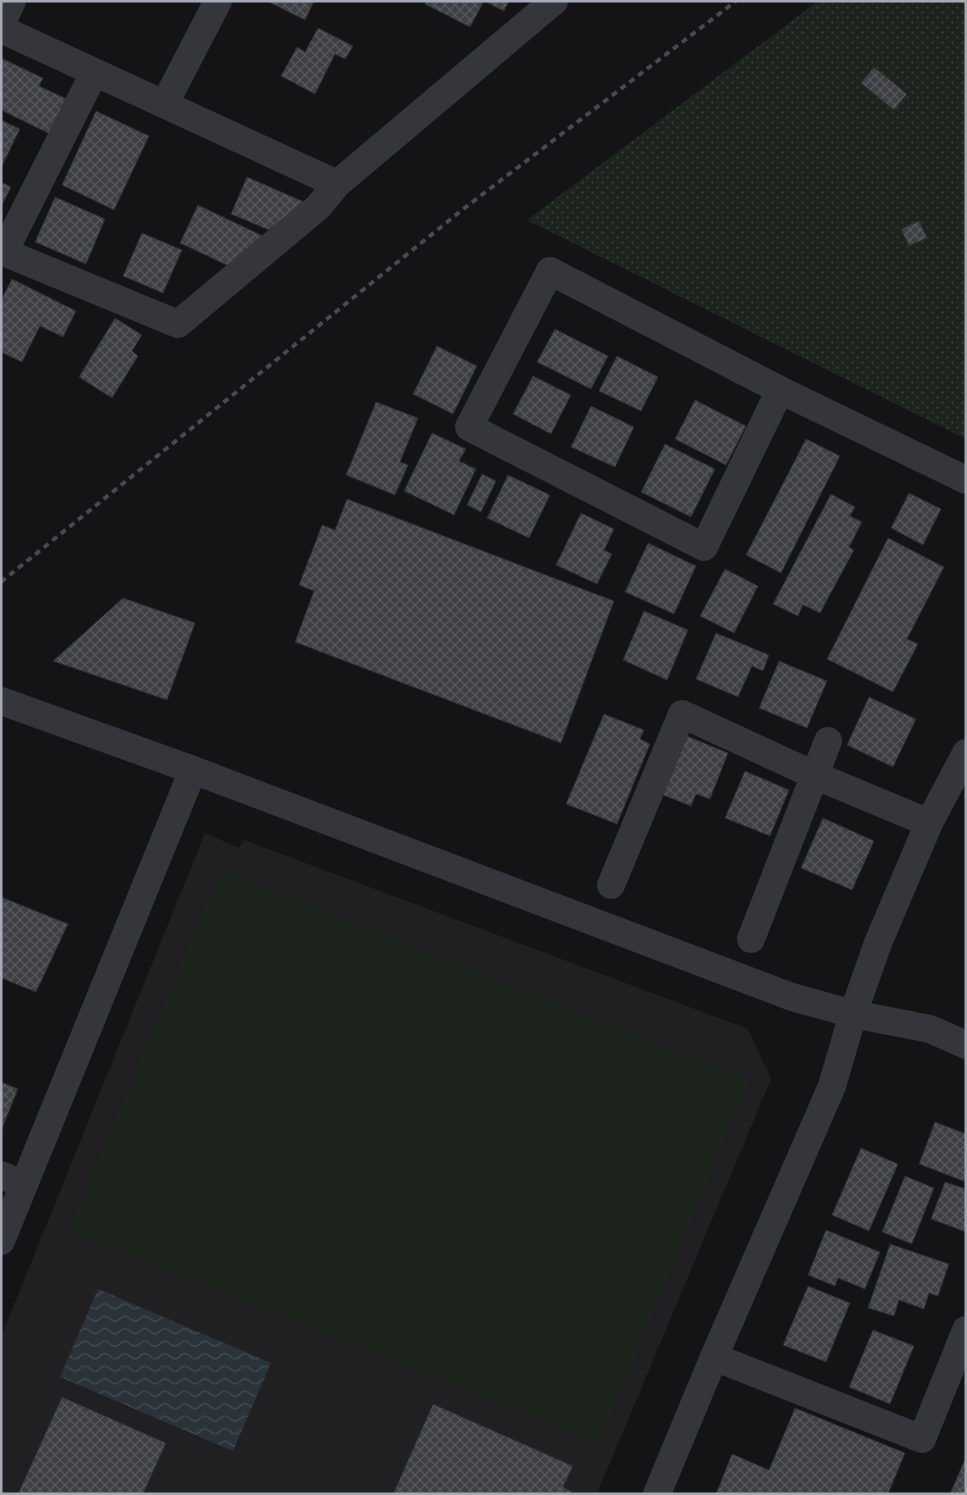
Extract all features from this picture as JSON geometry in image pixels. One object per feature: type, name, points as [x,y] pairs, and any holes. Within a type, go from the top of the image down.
[{"type":"street","points":[[12,1],[1,27],[94,73],[165,103],[337,184]]},
{"type":"street","points":[[165,103],[218,1]]},
{"type":"street","points":[[94,73],[3,252],[178,324],[318,207],[337,184],[554,1]]},
{"type":"street","points":[[780,390],[704,547],[469,427],[550,271],[780,390],[966,480]]},
{"type":"street","points":[[1,701],[193,770],[792,998],[853,1014],[930,1029],[966,1045]]},
{"type":"street","points":[[611,885],[682,714],[814,775],[929,824]]},
{"type":"street","points":[[752,939],[828,741]]},
{"type":"street","points":[[657,1494],[714,1357],[832,1086],[853,1014],[878,943],[929,824],[966,753]]},
{"type":"street","points":[[1,1241],[13,1180],[193,770]]},
{"type":"street","points":[[714,1357],[922,1439],[966,1330]]},
{"type":"shaded area","points":[[818,1],[966,1],[966,439],[527,220]]},
{"type":"shaded area","points":[[205,833],[239,848],[244,840],[748,1029],[771,1079],[597,1494],[1,1494],[1,1337]]},
{"type":"shaded area","points":[[221,870],[748,1081],[599,1443],[69,1231]]},
{"type":"water","points":[[98,1289],[271,1363],[233,1451],[60,1377]]},
{"type":"building","points":[[267,1],[314,1],[305,20]]},
{"type":"building","points":[[426,1],[484,1],[470,27],[425,4]]},
{"type":"building","points":[[484,1],[509,1],[504,11]]},
{"type":"building","points":[[318,28],[353,46],[345,59],[335,54],[315,94],[281,76],[297,47],[305,52]]},
{"type":"building","points":[[3,59],[43,78],[39,86],[69,100],[52,135],[1,110],[1,61]]},
{"type":"building","points":[[874,67],[907,94],[894,110],[861,83]]},
{"type":"building","points":[[96,111],[149,136],[114,210],[62,185]]},
{"type":"building","points":[[1,120],[20,129],[1,168]]},
{"type":"building","points":[[247,177],[304,202],[269,230],[231,214]]},
{"type":"building","points":[[1,182],[11,187],[1,207]]},
{"type":"building","points":[[55,197],[105,219],[86,264],[35,242]]},
{"type":"building","points":[[198,205],[269,239],[233,268],[180,243]]},
{"type":"building","points":[[919,221],[927,238],[909,246],[901,229]]},
{"type":"building","points":[[142,233],[182,250],[163,293],[123,276]]},
{"type":"building","points":[[12,279],[76,311],[63,337],[40,326],[22,362],[1,352],[1,300]]},
{"type":"building","points":[[115,318],[142,335],[132,351],[138,356],[112,398],[79,377]]},
{"type":"building","points":[[555,329],[608,356],[591,389],[537,362]]},
{"type":"building","points":[[437,346],[477,366],[453,414],[413,394]]},
{"type":"building","points":[[617,356],[658,377],[641,411],[599,391]]},
{"type":"building","points":[[533,376],[571,395],[551,434],[513,414]]},
{"type":"building","points":[[695,400],[746,426],[726,465],[675,439]]},
{"type":"building","points":[[376,402],[418,418],[400,462],[408,465],[395,495],[346,475]]},
{"type":"building","points":[[591,406],[634,427],[615,467],[571,447]]},
{"type":"building","points":[[432,433],[466,449],[459,461],[476,469],[454,515],[404,491]]},
{"type":"building","points":[[806,439],[840,456],[781,573],[746,555]]},
{"type":"building","points":[[665,444],[715,469],[691,517],[641,492]]},
{"type":"building","points":[[482,474],[496,481],[481,512],[467,505]]},
{"type":"building","points":[[508,475],[550,495],[529,538],[487,518]]},
{"type":"building","points":[[909,493],[941,509],[923,545],[891,528]]},
{"type":"building","points":[[831,494],[855,507],[850,516],[862,522],[849,547],[854,550],[820,613],[803,605],[798,616],[773,604]]},
{"type":"building","points":[[347,499],[614,601],[561,743],[295,642],[314,591],[299,585],[322,525],[335,530]]},
{"type":"building","points":[[581,513],[614,529],[604,550],[612,554],[597,584],[556,565]]},
{"type":"building","points":[[888,538],[944,567],[907,639],[918,644],[893,692],[827,659]]},
{"type":"building","points":[[648,543],[696,566],[674,614],[625,592]]},
{"type":"building","points":[[725,569],[758,586],[734,633],[700,616]]},
{"type":"building","points":[[123,598],[195,623],[167,700],[53,661]]},
{"type":"building","points":[[644,611],[688,630],[667,680],[623,660]]},
{"type":"building","points":[[716,633],[769,655],[763,671],[752,666],[738,697],[696,679]]},
{"type":"building","points":[[779,661],[827,681],[807,728],[759,708]]},
{"type":"building","points":[[869,697],[916,719],[893,767],[847,745]]},
{"type":"building","points":[[604,714],[644,730],[640,739],[650,744],[617,824],[566,804]]},
{"type":"building","points":[[687,736],[728,753],[710,799],[696,794],[691,806],[663,795]]},
{"type":"building","points":[[745,771],[789,790],[770,836],[725,818]]},
{"type":"building","points":[[823,818],[874,841],[852,890],[801,868]]},
{"type":"building","points":[[1,897],[68,924],[36,992],[1,978]]},
{"type":"building","points":[[1,1082],[18,1089],[1,1131]]},
{"type":"building","points":[[935,1122],[966,1134],[966,1182],[919,1164]]},
{"type":"building","points":[[861,1148],[898,1164],[869,1231],[832,1215]]},
{"type":"building","points":[[905,1176],[934,1188],[912,1244],[882,1232]]},
{"type":"building","points":[[945,1182],[966,1189],[966,1232],[931,1219]]},
{"type":"building","points":[[826,1230],[880,1252],[865,1289],[838,1278],[835,1286],[808,1275]]},
{"type":"building","points":[[890,1244],[949,1264],[938,1296],[929,1293],[924,1309],[899,1300],[894,1316],[868,1308]]},
{"type":"building","points":[[808,1286],[850,1303],[826,1362],[783,1345]]},
{"type":"building","points":[[873,1330],[914,1346],[890,1404],[849,1387]]},
{"type":"building","points":[[62,1397],[166,1443],[143,1494],[18,1494]]},
{"type":"building","points":[[433,1404],[573,1466],[563,1487],[572,1492],[571,1494],[393,1494]]},
{"type":"building","points":[[795,1408],[905,1453],[888,1494],[716,1494],[732,1454],[769,1470]]},
{"type":"building","points":[[966,1457],[966,1494],[950,1494]]},
{"type":"railway","points":[[1,582],[462,210],[736,1]]}]
